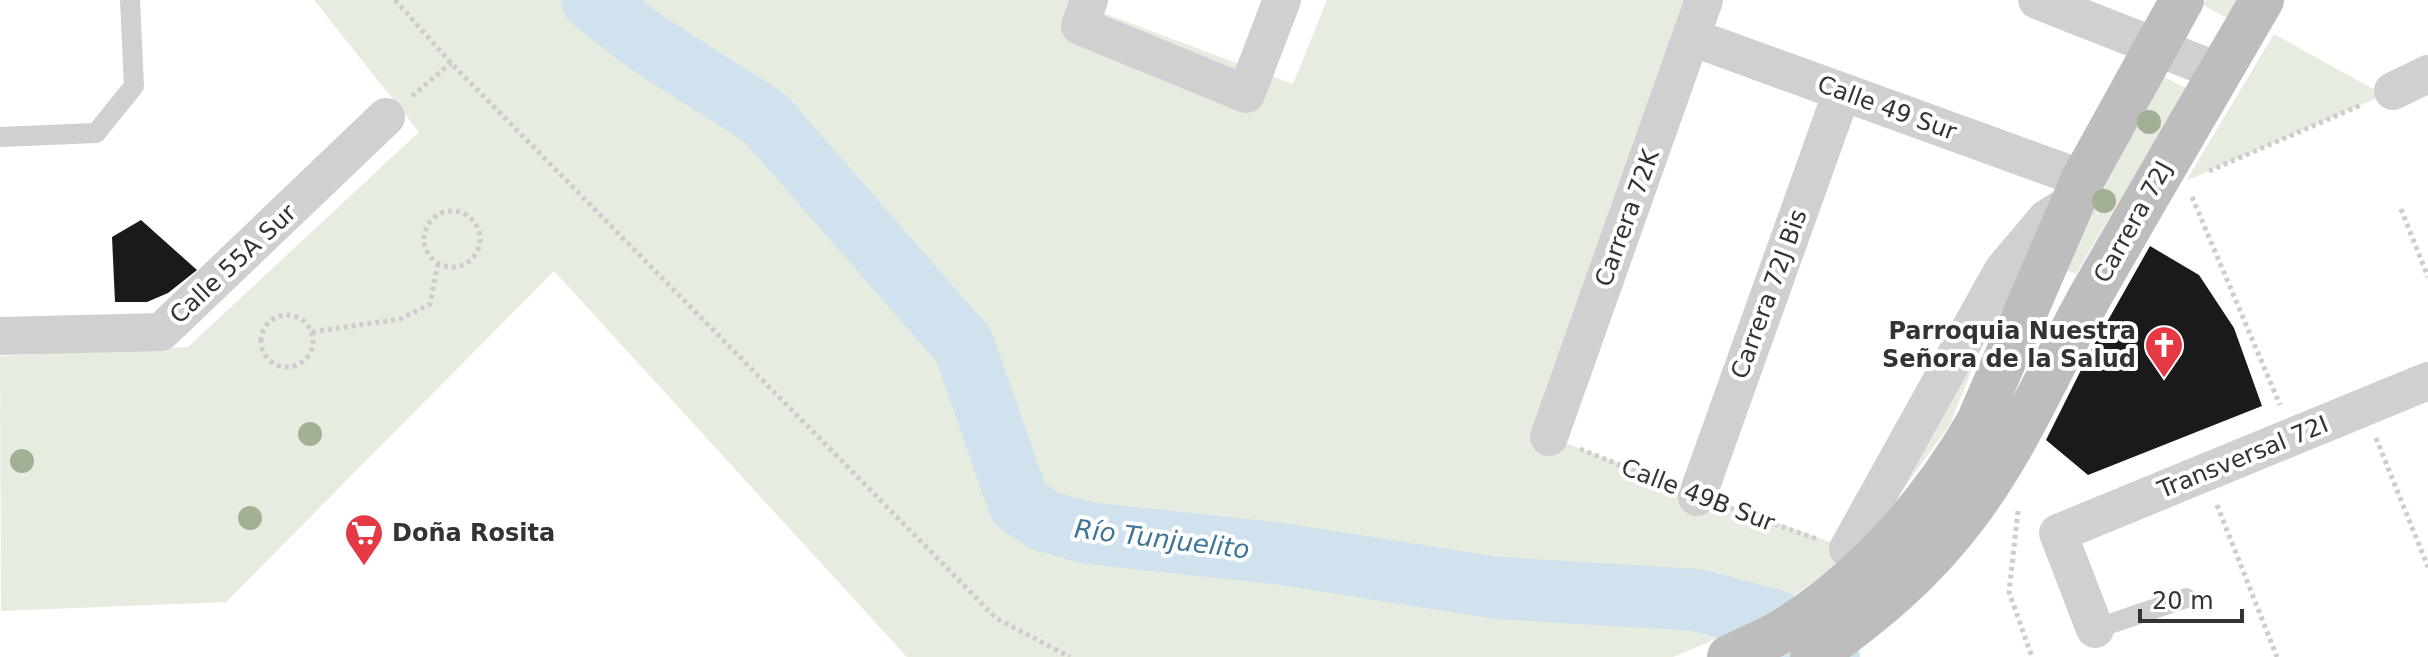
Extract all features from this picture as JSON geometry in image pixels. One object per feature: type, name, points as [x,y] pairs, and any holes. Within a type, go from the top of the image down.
[{"type":"street","points":[[1084,13],[1246,94],[1282,0]]},
{"type":"street","name":"Carrera 72K","points":[[1549,437],[1704,0]]},
{"type":"street","points":[[2037,0],[2220,72]]},
{"type":"street","points":[[1812,657],[1867,619],[1910,551],[1978,422],[2078,191],[2182,0]]},
{"type":"street","name":"Carrera 72J","points":[[1910,551],[1969,512],[2262,0]]},
{"type":"street","name":"Calle 49 Sur","points":[[1691,37],[1842,92],[2078,191]]},
{"type":"street","points":[[2393,91],[2428,74]]},
{"type":"street","name":"Carrera 72J Bis","points":[[1697,497],[1842,92]]},
{"type":"street","name":"Calle 55A Sur","points":[[0,336],[161,332],[386,117]]},
{"type":"street","points":[[1848,549],[2003,270],[2047,218],[2078,191]]},
{"type":"street","name":"Transversal 72I","points":[[2095,629],[2058,533],[2428,381]]},
{"type":"street","points":[[1729,657],[1782,631],[1842,590],[1910,551]]},
{"type":"lane","points":[[0,137],[96,133],[134,86],[130,0]]},
{"type":"lane","points":[[2095,629],[2186,598]]},
{"type":"path","points":[[395,0],[451,63],[996,618],[1070,657]]},
{"type":"path","points":[[386,117],[451,63]]},
{"type":"path","points":[[2200,175],[2393,91]]},
{"type":"path","points":[[2192,196],[2293,437]]},
{"type":"path","points":[[2401,209],[2428,277]]},
{"type":"path","points":[[443,212],[462,212],[476,224],[481,242],[473,259],[456,267],[438,263],[431,258],[424,241],[429,223],[443,212]]},
{"type":"path","points":[[312,332],[400,319],[430,304],[438,263]]},
{"type":"path","points":[[293,315],[301,318],[312,332],[312,349],[302,363],[285,368],[269,361],[263,354],[261,337],[269,322],[276,317],[293,315]]},
{"type":"path","points":[[2364,408],[2428,567]]},
{"type":"path","name":"Calle 49B Sur","points":[[1549,437],[1697,497],[1848,549]]},
{"type":"path","points":[[2205,473],[2277,657]]},
{"type":"path","points":[[2018,503],[2009,592],[2032,657]]},
{"type":"shaded area","points":[[314,0],[1068,0],[1293,84],[1327,0],[1698,0],[1549,437],[1851,550],[1812,583],[1768,612],[1673,657],[907,657],[554,271],[226,602],[1,611],[0,356],[188,347],[419,132]]},
{"type":"shaded area","points":[[2206,0],[2240,0],[2229,19],[2203,5]]},
{"type":"shaded area","points":[[2274,34],[2384,95],[2186,181]]},
{"type":"shaded area","points":[[2154,72],[2186,88],[2076,274],[2063,269]]},
{"type":"shaded area","points":[[1993,318],[1950,424],[1887,512]]},
{"type":"building","points":[[141,220],[197,270],[168,293],[147,302],[115,302],[112,237]]},
{"type":"building","name":"Parroquia Nuestra Señora de la Salud","points":[[2150,246],[2199,275],[2234,328],[2262,406],[2088,475],[2046,440],[2090,352]]},
{"type":"waterway","name":"Río Tunjuelito","points":[[592,0],[644,41],[765,118],[964,346],[1019,504],[1045,521],[1088,533],[1282,554],[1497,588],[1697,600],[1773,620],[1817,643],[1829,657]]},
{"type":"place","name":"Parroquia Nuestra Señora de la Salud","points":[[2164,379]]},
{"type":"place","name":"Doña Rosita","points":[[364,567]]}]
